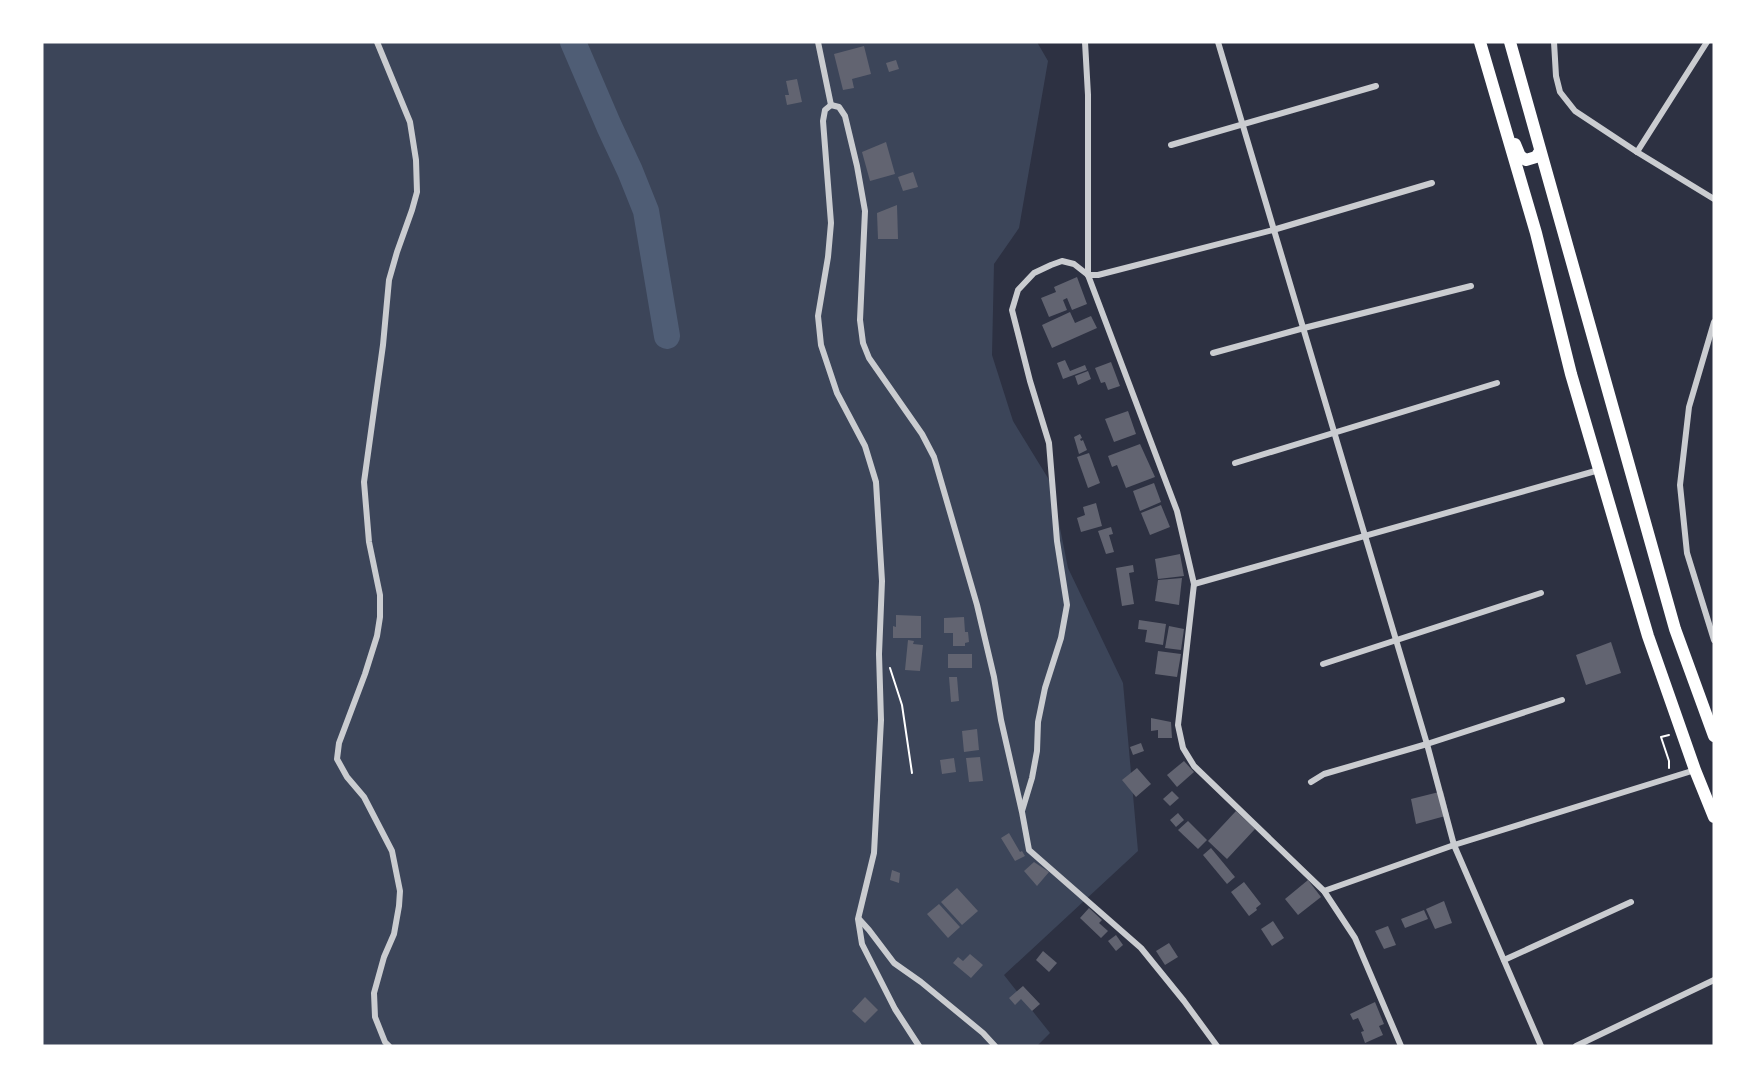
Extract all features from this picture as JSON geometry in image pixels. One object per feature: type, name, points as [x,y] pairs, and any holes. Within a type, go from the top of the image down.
[{"type":"highway","points":[[1480,42],[1536,233],[1571,374],[1648,636],[1714,817]]},
{"type":"highway","points":[[1510,42],[1675,630],[1714,736]]},
{"type":"highway","points":[[1500,107],[1520,156],[1526,160],[1532,159],[1540,151]]},
{"type":"street","points":[[377,42],[410,122],[416,160],[417,192],[389,280],[383,345],[364,482],[369,542],[380,596],[380,617],[377,636],[365,674],[339,743],[338,759],[347,777],[364,797],[392,850],[400,891],[394,934],[384,957],[374,993],[375,1017],[389,1046]]},
{"type":"street","points":[[818,42],[831,105]]},
{"type":"street","points":[[1085,42],[1088,95],[1088,275],[1177,511],[1194,584],[1178,725],[1183,748],[1194,766],[1324,891],[1355,938],[1401,1046]]},
{"type":"street","points":[[1218,42],[1427,744],[1454,845],[1541,1046]]},
{"type":"street","points":[[1554,42],[1560,92],[1575,111],[1714,199]]},
{"type":"street","points":[[1637,152],[1707,42]]},
{"type":"street","points":[[1171,145],[1376,86]]},
{"type":"street","points":[[831,105],[825,110],[823,121],[831,223],[818,316],[821,345],[837,393],[865,446],[876,482],[882,581],[879,654],[881,720],[874,853],[858,919],[862,944],[895,1009],[919,1046]]},
{"type":"street","points":[[831,105],[839,107],[845,116],[865,211],[860,320],[863,343],[869,358],[922,434],[934,458],[977,605],[1029,850],[1141,948],[1217,1046]]},
{"type":"street","points":[[1022,812],[1032,778],[1037,751],[1038,722],[1045,688],[1061,638],[1067,605],[1057,541],[1048,442],[1012,310],[1018,290],[1034,273],[1062,261],[1074,264],[1088,275],[1098,275],[1274,230],[1432,183]]},
{"type":"street","points":[[1213,353],[1471,286]]},
{"type":"street","points":[[1714,321],[1689,407],[1680,486],[1687,554],[1714,640]]},
{"type":"street","points":[[1235,463],[1497,383]]},
{"type":"street","points":[[1194,584],[1599,470]]},
{"type":"street","points":[[1323,664],[1541,593]]},
{"type":"street","points":[[1311,782],[1324,774],[1427,744],[1562,700]]},
{"type":"street","points":[[1324,891],[1454,845],[1695,770]]},
{"type":"street","points":[[1504,960],[1631,902]]},
{"type":"street","points":[[858,919],[894,963],[983,1033],[995,1046]]},
{"type":"street","points":[[1576,1046],[1714,980]]},
{"type":"path","points":[[879,654],[885,659],[898,688],[912,773]]},
{"type":"path","points":[[1662,737],[1669,761]]},
{"type":"shaded area","points":[[42,42],[1037,42],[1048,61],[1019,228],[994,264],[992,355],[1013,421],[1051,483],[1068,568],[1123,683],[1138,851],[1004,975],[1050,1033],[1037,1046],[42,1046]]},
{"type":"building","points":[[864,46],[871,74],[852,79],[854,88],[843,90],[834,54]]},
{"type":"building","points":[[896,60],[899,69],[889,72],[886,63]]},
{"type":"building","points":[[797,79],[802,102],[787,105],[785,95],[789,95],[786,81]]},
{"type":"building","points":[[886,142],[895,174],[870,181],[862,152]]},
{"type":"building","points":[[913,172],[918,187],[903,191],[898,177]]},
{"type":"building","points":[[897,205],[898,239],[878,239],[877,213]]},
{"type":"building","points":[[1077,277],[1087,304],[1072,310],[1067,298],[1063,300],[1067,310],[1049,317],[1041,298],[1056,292],[1054,287]]},
{"type":"building","points":[[1070,312],[1075,323],[1091,316],[1097,328],[1052,348],[1042,325]]},
{"type":"building","points":[[1065,360],[1070,371],[1085,365],[1087,370],[1063,379],[1057,363]]},
{"type":"building","points":[[1111,362],[1120,386],[1108,390],[1105,382],[1101,383],[1095,368]]},
{"type":"building","points":[[1088,371],[1091,379],[1078,385],[1075,376]]},
{"type":"building","points":[[1128,411],[1136,434],[1114,442],[1105,419]]},
{"type":"building","points":[[1080,434],[1082,438],[1080,439],[1083,440],[1087,450],[1079,454],[1074,437]]},
{"type":"building","points":[[1140,444],[1155,477],[1126,488],[1117,465],[1112,467],[1108,456]]},
{"type":"building","points":[[1089,453],[1100,483],[1088,488],[1077,457]]},
{"type":"building","points":[[1154,483],[1161,502],[1140,511],[1133,491]]},
{"type":"building","points":[[1096,503],[1102,526],[1081,532],[1077,518],[1085,515],[1083,507]]},
{"type":"building","points":[[1161,505],[1170,527],[1150,535],[1141,513]]},
{"type":"building","points":[[1111,527],[1113,534],[1109,535],[1114,552],[1106,554],[1098,531]]},
{"type":"building","points":[[1180,554],[1184,576],[1158,579],[1155,559]]},
{"type":"building","points":[[1133,565],[1134,572],[1129,573],[1134,604],[1122,606],[1116,568]]},
{"type":"building","points":[[1182,578],[1179,605],[1155,601],[1158,580]]},
{"type":"building","points":[[896,615],[921,616],[921,638],[893,638]]},
{"type":"building","points":[[964,617],[965,632],[968,632],[969,642],[965,643],[965,646],[953,646],[953,633],[944,633],[944,618]]},
{"type":"building","points":[[1139,620],[1166,624],[1163,645],[1145,642],[1147,630],[1138,629]]},
{"type":"building","points":[[1169,626],[1184,629],[1181,650],[1165,648]]},
{"type":"building","points":[[908,640],[914,641],[913,644],[923,645],[920,671],[905,670]]},
{"type":"building","points":[[1611,642],[1621,673],[1586,685],[1576,655]]},
{"type":"building","points":[[1158,651],[1181,654],[1177,677],[1155,674]]},
{"type":"building","points":[[948,654],[972,654],[972,668],[948,668]]},
{"type":"building","points":[[949,677],[957,677],[959,701],[951,702]]},
{"type":"building","points":[[1151,718],[1171,722],[1172,738],[1158,738],[1158,730],[1151,731]]},
{"type":"building","points":[[977,729],[979,750],[964,752],[962,731]]},
{"type":"building","points":[[1141,743],[1144,751],[1133,755],[1130,747]]},
{"type":"building","points":[[980,757],[983,781],[969,782],[966,758]]},
{"type":"building","points":[[954,758],[956,772],[942,774],[940,760]]},
{"type":"building","points":[[1184,761],[1194,772],[1177,787],[1167,775]]},
{"type":"building","points":[[1137,768],[1151,784],[1136,797],[1122,780]]},
{"type":"building","points":[[1172,791],[1179,798],[1170,806],[1163,799]]},
{"type":"building","points":[[1443,791],[1449,815],[1416,824],[1411,799]]},
{"type":"building","points":[[1236,811],[1255,829],[1227,859],[1208,841]]},
{"type":"building","points":[[1178,813],[1184,820],[1176,827],[1170,820]]},
{"type":"building","points":[[1188,821],[1207,840],[1198,849],[1178,830]]},
{"type":"building","points":[[1009,833],[1020,852],[1022,851],[1025,856],[1015,861],[1001,838]]},
{"type":"building","points":[[1211,848],[1235,877],[1227,884],[1203,855]]},
{"type":"building","points":[[1034,862],[1049,872],[1037,886],[1024,871]]},
{"type":"building","points":[[892,870],[900,873],[899,883],[890,880]]},
{"type":"building","points":[[1308,880],[1321,897],[1298,915],[1285,899]]},
{"type":"building","points":[[1244,882],[1261,904],[1249,916],[1231,892]]},
{"type":"building","points":[[957,888],[978,911],[962,925],[941,902]]},
{"type":"building","points":[[1444,901],[1452,923],[1435,929],[1426,909]]},
{"type":"building","points":[[939,904],[960,927],[948,938],[927,914]]},
{"type":"building","points":[[1089,908],[1102,920],[1099,923],[1108,931],[1101,938],[1080,918]]},
{"type":"building","points":[[1424,910],[1428,919],[1405,928],[1401,919]]},
{"type":"building","points":[[1273,921],[1284,938],[1272,946],[1261,929]]},
{"type":"building","points":[[1388,926],[1396,945],[1384,949],[1375,931]]},
{"type":"building","points":[[1116,935],[1123,945],[1116,951],[1108,941]]},
{"type":"building","points":[[1169,943],[1178,957],[1165,965],[1156,951]]},
{"type":"building","points":[[1043,951],[1057,963],[1049,972],[1036,960]]},
{"type":"building","points":[[970,954],[983,965],[971,978],[953,963],[958,957],[963,961]]},
{"type":"building","points":[[1023,986],[1040,1004],[1032,1011],[1021,999],[1015,1005],[1009,998]]},
{"type":"building","points":[[865,997],[878,1010],[865,1023],[852,1011]]},
{"type":"building","points":[[1375,1002],[1384,1024],[1379,1026],[1383,1035],[1365,1043],[1361,1032],[1364,1031],[1358,1018],[1353,1020],[1350,1014]]},
{"type":"waterway","points":[[573,42],[646,211],[667,336]]}]
